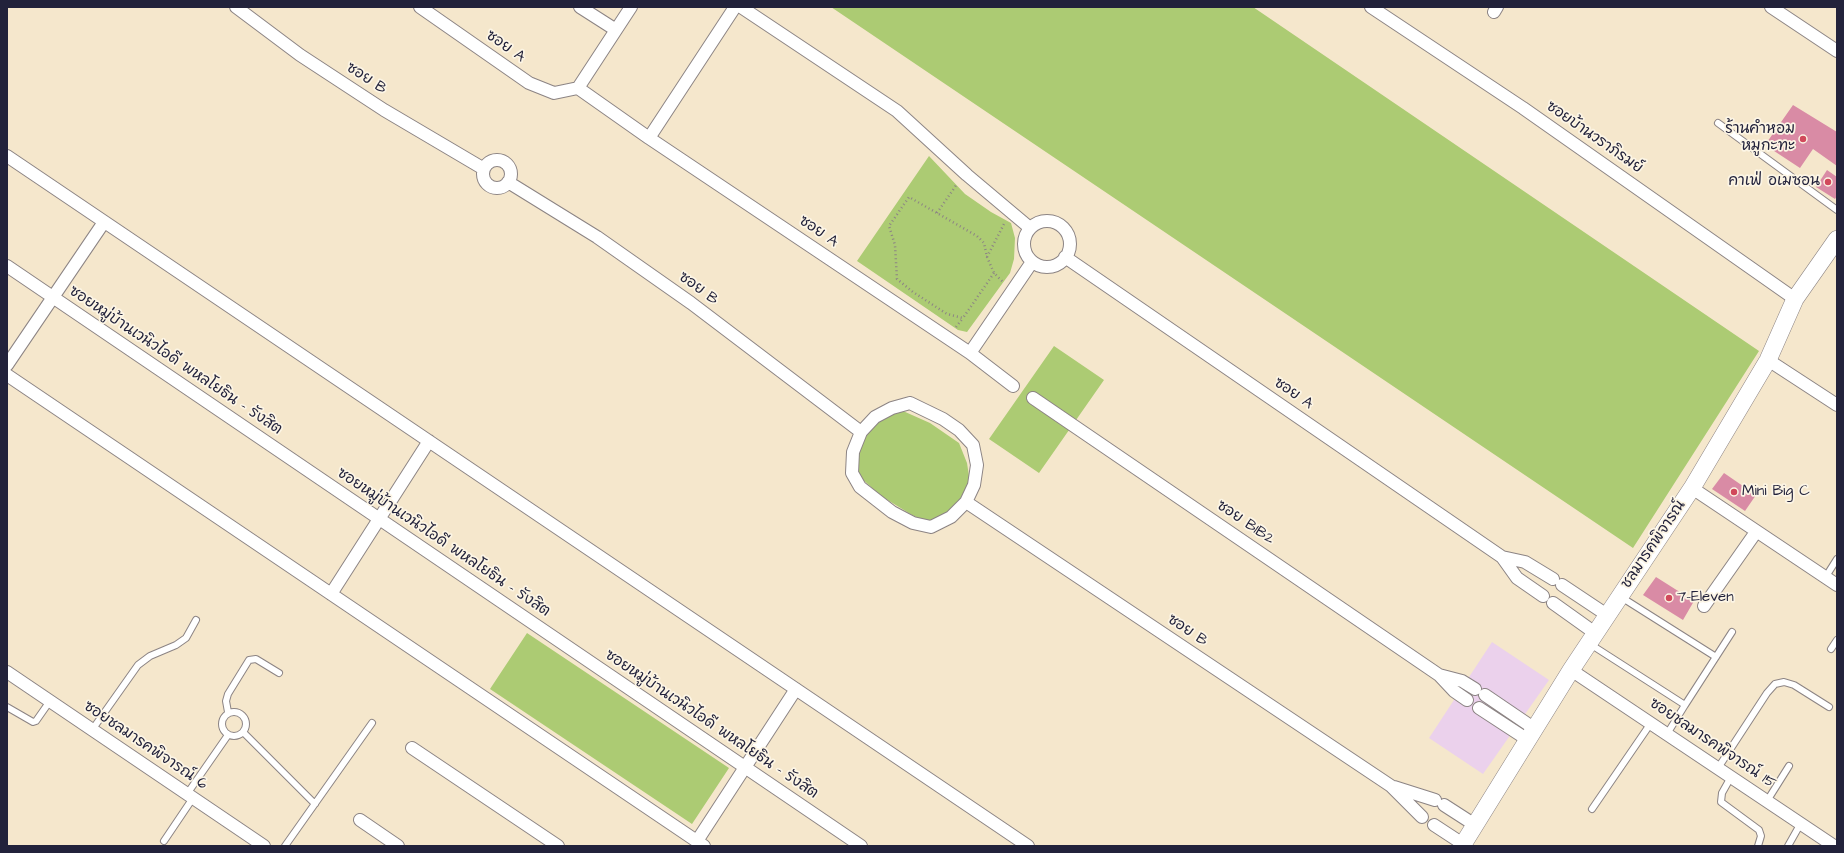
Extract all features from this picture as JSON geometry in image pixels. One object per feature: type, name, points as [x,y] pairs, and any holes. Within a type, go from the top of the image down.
[{"type":"street","name":"ซอย B","points":[[236,7],[300,55],[371,102],[484,169]]},
{"type":"street","name":"ซอย A","points":[[420,7],[529,83],[554,93],[578,88],[649,138],[970,353],[1013,386]]},
{"type":"street","points":[[580,7],[616,30]]},
{"type":"street","points":[[578,88],[631,7]]},
{"type":"street","points":[[649,138],[735,7]]},
{"type":"street","points":[[741,7],[897,111],[964,172],[1030,228]]},
{"type":"street","name":"ซอยบ้านวราภิรมย์","points":[[1371,7],[1523,108],[1796,299]]},
{"type":"street","points":[[1771,7],[1837,51]]},
{"type":"street","points":[[7,156],[1028,846]]},
{"type":"street","points":[[494,160],[504,162],[510,169],[511,178],[508,182],[501,188],[488,185],[483,178],[484,169],[494,160]]},
{"type":"street","name":"ซอย B","points":[[508,182],[592,233],[685,299],[862,432]]},
{"type":"street","points":[[7,365],[104,222]]},
{"type":"street","points":[[1051,222],[1064,229],[1069,243],[1068,251],[1065,257],[1060,262],[1046,267],[1032,262],[1027,256],[1024,241],[1030,228],[1036,223],[1051,222]]},
{"type":"street","name":"ชลมารคพิจารณ์","points":[[1462,845],[1532,735],[1571,670],[1692,488],[1768,360],[1796,299],[1837,239]]},
{"type":"street","name":"ซอย A","points":[[1065,257],[1502,557],[1517,578],[1543,596]]},
{"type":"street","points":[[970,353],[1032,262]]},
{"type":"street","name":"ซอยหมู่บ้านเวนิวไอดี พหลโยธิน – รังสิต","points":[[7,266],[861,846]]},
{"type":"street","points":[[1768,360],[1837,405]]},
{"type":"street","points":[[7,375],[700,844],[745,768],[796,689]]},
{"type":"street","name":"ซอย B1B2","points":[[1033,398],[1439,675],[1454,692],[1468,700]]},
{"type":"street","points":[[910,403],[943,419],[958,430],[974,445],[977,465],[974,485],[966,502],[951,517],[931,527],[913,523],[892,512],[860,487],[852,473],[853,452],[862,432],[875,417],[892,408],[910,403]]},
{"type":"street","points":[[331,594],[429,441]]},
{"type":"street","points":[[1692,488],[1837,585]]},
{"type":"street","name":"ซอย B","points":[[966,502],[1391,786],[1422,817]]},
{"type":"street","points":[[1704,606],[1756,532]]},
{"type":"street","name":"ซอย A","points":[[1502,557],[1525,562],[1607,615]]},
{"type":"street","points":[[1553,604],[1592,638]]},
{"type":"street","name":"ซอยชลมารคพิจารณ์ 15","points":[[1571,670],[1834,846]]},
{"type":"street","name":"ซอยชลมารคพิจารณ์ 6","points":[[7,672],[264,846]]},
{"type":"street","name":"ซอย B1B2","points":[[1439,675],[1462,681],[1480,692],[1532,735]]},
{"type":"street","points":[[1479,708],[1532,735]]},
{"type":"street","points":[[412,748],[558,846]]},
{"type":"street","name":"ซอย B","points":[[1391,786],[1439,802],[1475,825]]},
{"type":"street","points":[[360,820],[380,841],[398,846]]},
{"type":"street","points":[[1434,825],[1462,845]]},
{"type":"lane","points":[[1718,123],[1837,210]]},
{"type":"lane","points":[[1825,578],[1837,559]]},
{"type":"lane","points":[[1620,596],[1716,657]]},
{"type":"lane","points":[[92,730],[138,665],[150,656],[176,645],[186,638],[196,620]]},
{"type":"lane","points":[[1667,734],[1732,632]]},
{"type":"lane","points":[[1592,638],[1685,705]]},
{"type":"lane","points":[[1831,649],[1837,640]]},
{"type":"lane","points":[[228,712],[226,701],[228,694],[249,660],[256,659],[279,673]]},
{"type":"lane","points":[[1718,768],[1767,693],[1775,684],[1784,682],[1794,685],[1829,707]]},
{"type":"lane","points":[[7,707],[33,722],[36,721],[50,702]]},
{"type":"lane","points":[[228,712],[239,712],[243,716],[246,721],[243,732],[234,736],[228,735],[224,732],[221,721],[228,712]]},
{"type":"lane","points":[[286,846],[372,723]]},
{"type":"lane","points":[[1592,809],[1651,723]]},
{"type":"lane","points":[[243,732],[315,804]]},
{"type":"lane","points":[[164,841],[228,735]]},
{"type":"lane","points":[[1767,800],[1789,766]]},
{"type":"lane","points":[[1731,777],[1722,793],[1721,802],[1759,830],[1761,836],[1758,846]]},
{"type":"lane","points":[[1788,846],[1801,823]]},
{"type":"lane","points":[[1834,846],[1837,841]]},
{"type":"path","points":[[937,213],[964,172]]},
{"type":"path","points":[[994,273],[963,318],[947,314],[913,292],[897,279],[895,245],[889,226],[909,196],[977,236],[984,242],[987,257],[994,273],[1012,291]]},
{"type":"path","points":[[987,257],[1011,212]]},
{"type":"shaded area","points":[[1492,642],[1549,680],[1483,774],[1429,738]]},
{"type":"green space","points":[[831,7],[1253,7],[1759,351],[1633,548]]},
{"type":"green space","points":[[929,156],[965,194],[991,212],[1011,223],[1015,238],[1014,259],[1010,273],[967,332],[958,330],[857,261]]},
{"type":"green space","points":[[1054,346],[1104,380],[1039,473],[989,439]]},
{"type":"green space","points":[[903,411],[930,423],[959,443],[967,463],[969,476],[967,495],[954,510],[929,523],[912,515],[881,496],[860,477],[857,466],[858,450],[865,432],[882,416]]},
{"type":"green space","points":[[527,633],[729,768],[692,824],[490,689]]},
{"type":"building","name":"ร้านคำหอม หมูกะทะ","points":[[1793,105],[1837,132],[1837,166],[1813,149],[1800,168],[1765,145]]},
{"type":"building","name":"คาเฟ่ อเมซอน","points":[[1827,170],[1837,177],[1837,196],[1835,199],[1816,187]]},
{"type":"building","name":"Mini Big C","points":[[1724,473],[1756,495],[1745,511],[1712,489]]},
{"type":"building","name":"7-Eleven","points":[[1656,577],[1694,601],[1683,620],[1643,595]]},
{"type":"place","name":"ร้านคำหอม หมูกะทะ","points":[[1803,139]]},
{"type":"place","name":"คาเฟ่ อเมซอน","points":[[1828,182]]},
{"type":"place","name":"Mini Big C","points":[[1734,492]]},
{"type":"place","name":"7-Eleven","points":[[1669,598]]}]
